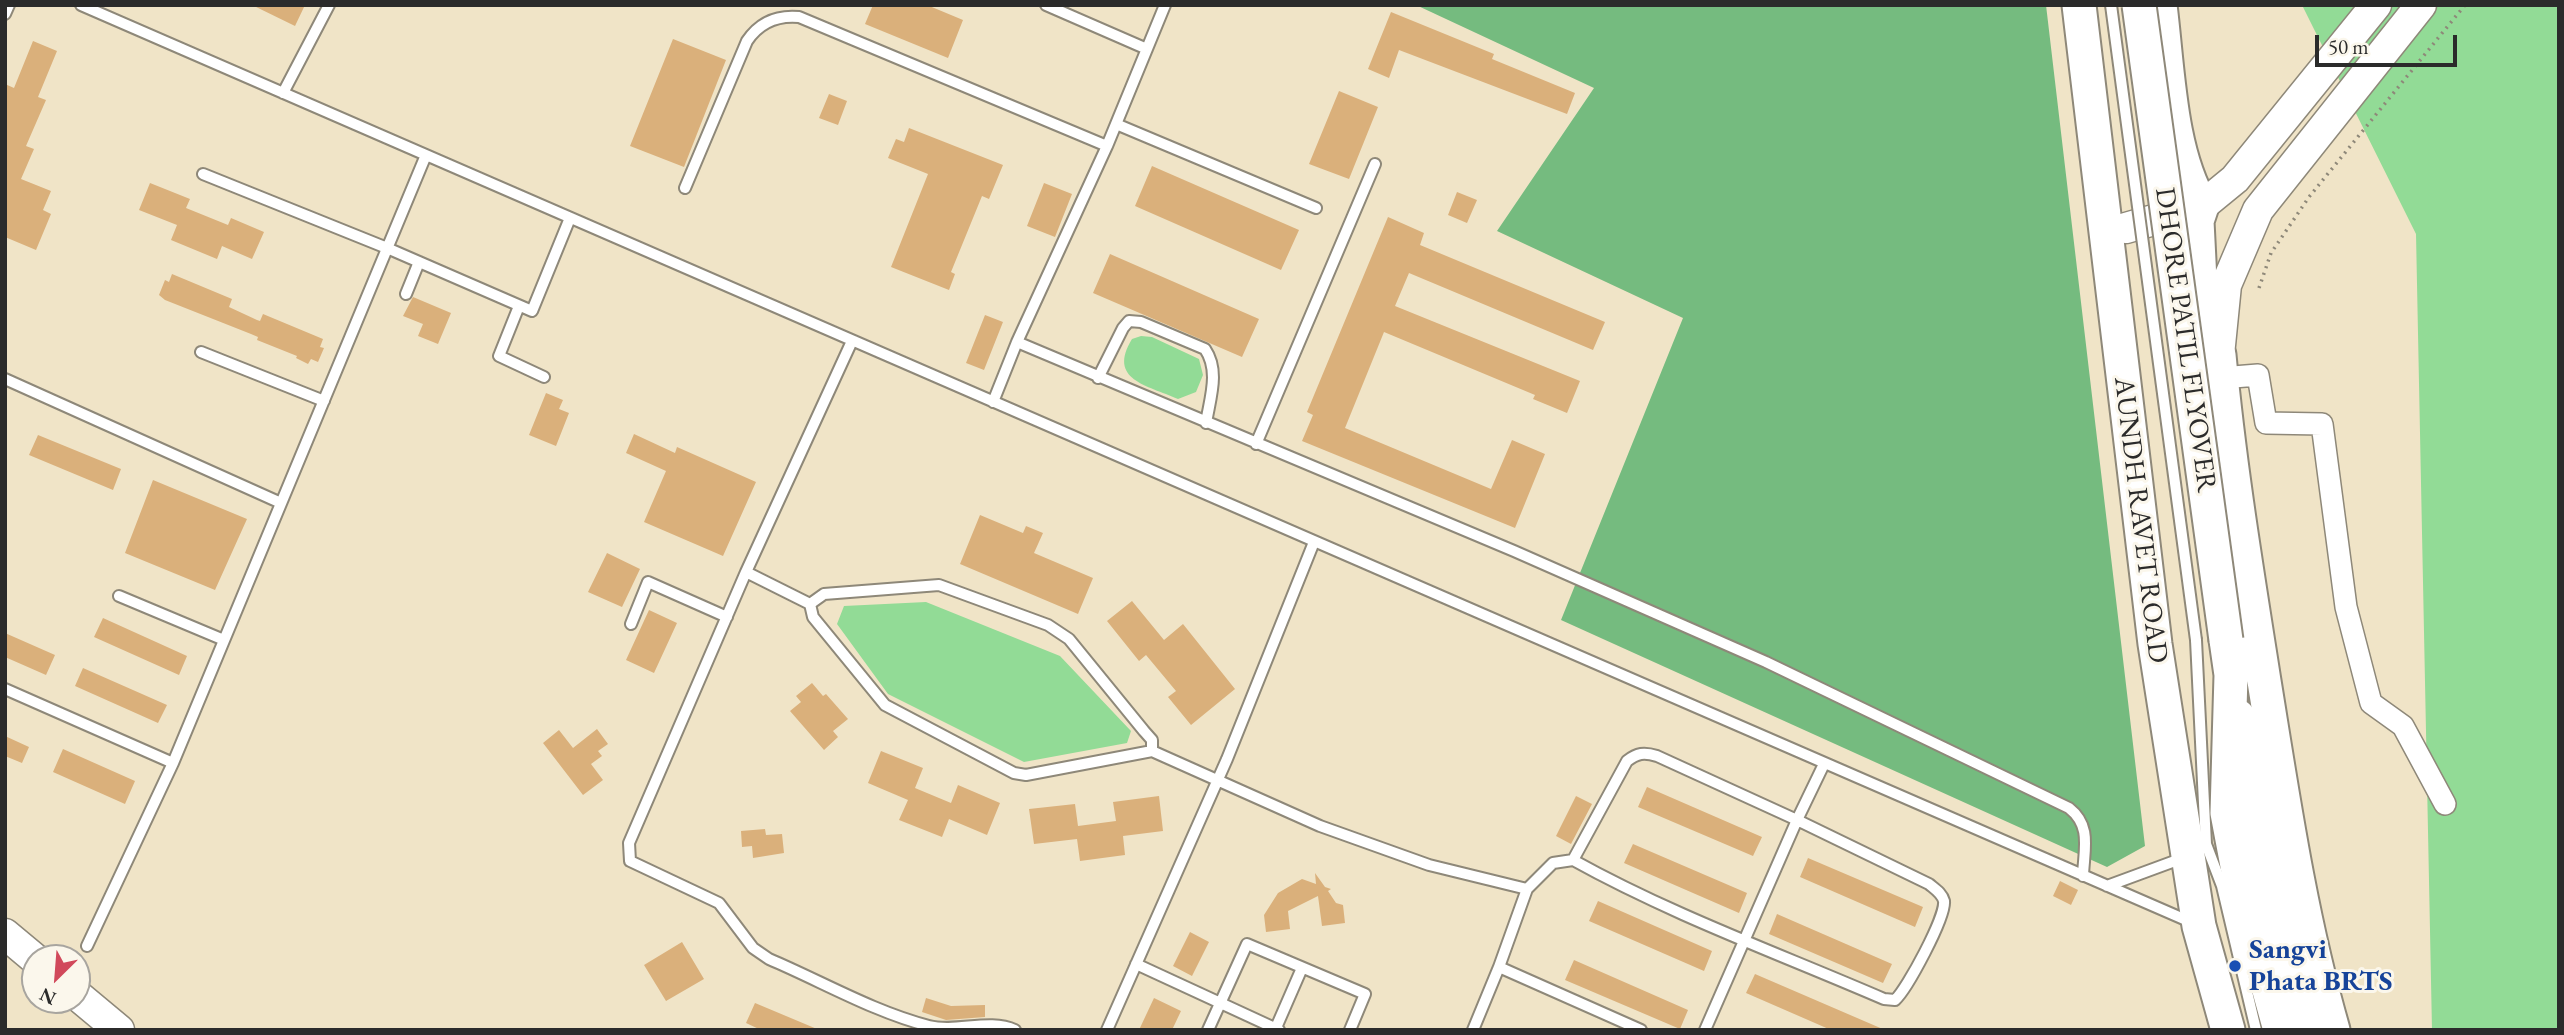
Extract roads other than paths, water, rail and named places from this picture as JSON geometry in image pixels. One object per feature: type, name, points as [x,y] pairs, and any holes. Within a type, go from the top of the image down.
[{"type":"main road","name":"AUNDH RAVET ROAD","points":[[2079,5],[2138,523],[2197,850],[2199,926],[2231,1030]]},
{"type":"main road","name":"DHORE PATIL FLYOVER","points":[[2139,5],[2211,640],[2247,672]]},
{"type":"main road","points":[[2160,5],[2174,118],[2191,187],[2202,206],[2197,221],[2203,341],[2220,366]]},
{"type":"main road","points":[[2126,228],[2202,206],[2235,178],[2376,5]]},
{"type":"main road","points":[[2305,1030],[2268,888],[2251,785],[2247,672],[2220,366],[2226,285],[2258,210],[2421,5]]},
{"type":"main road","points":[[2086,60],[2114,121],[2149,428],[2138,523]]},
{"type":"main road","points":[[2247,672],[2227,813],[2242,892],[2280,1030]]},
{"type":"main road","points":[[2247,672],[2315,965],[2333,1030]]},
{"type":"main road","points":[[5,934],[21,947]]},
{"type":"main road","points":[[91,1007],[119,1030]]},
{"type":"street","points":[[2220,366],[2258,375],[2266,423],[2322,424],[2346,607],[2371,703],[2403,726],[2445,804]]},
{"type":"lane","points":[[5,15],[9,5]]},
{"type":"lane","points":[[81,5],[2199,926]]},
{"type":"lane","points":[[283,93],[328,5]]},
{"type":"lane","points":[[1046,5],[1147,49]]},
{"type":"lane","points":[[993,402],[1017,342],[1107,146],[1165,5]]},
{"type":"lane","points":[[2111,5],[2211,640],[2194,868],[2231,1030]]},
{"type":"lane","points":[[685,188],[747,41],[755,28],[783,15],[799,17],[1107,146]]},
{"type":"lane","points":[[1116,124],[1316,208]]},
{"type":"lane","points":[[88,944],[173,763],[426,155]]},
{"type":"lane","points":[[1256,444],[1375,164]]},
{"type":"lane","points":[[202,174],[387,247],[532,312],[570,218]]},
{"type":"lane","points":[[406,294],[419,262]]},
{"type":"lane","points":[[519,306],[499,356],[544,377]]},
{"type":"lane","points":[[1098,378],[1123,328],[1129,321],[1141,322],[1205,349],[1210,356],[1215,365],[1206,423]]},
{"type":"lane","points":[[852,341],[746,572],[629,843],[630,861],[719,903],[752,948],[769,958],[902,1017],[945,1028],[995,1025],[1015,1030]]},
{"type":"lane","points":[[1017,342],[1514,551],[1766,662],[2069,808],[2081,818],[2085,827],[2083,876]]},
{"type":"lane","points":[[201,352],[324,401]]},
{"type":"lane","points":[[5,379],[281,503]]},
{"type":"lane","points":[[1107,1030],[1218,780],[1314,542]]},
{"type":"lane","points":[[746,572],[810,604]]},
{"type":"lane","points":[[631,624],[648,582],[727,617]]},
{"type":"lane","points":[[810,604],[824,594],[939,585],[1048,625],[1069,639],[1152,740],[1152,751]]},
{"type":"lane","points":[[119,596],[224,640]]},
{"type":"lane","points":[[810,604],[813,617],[885,705],[1014,773],[1026,775],[1152,751],[1344,835],[1429,865],[1527,889]]},
{"type":"lane","points":[[5,689],[173,763]]},
{"type":"lane","points":[[1473,1030],[1527,889],[1553,863],[1573,860],[1618,884],[1884,999],[1895,1000],[1907,986],[1940,917],[1944,902],[1940,893],[1929,884],[1797,820],[1645,752],[1635,754],[1627,761],[1573,860]]},
{"type":"lane","points":[[1705,1030],[1824,764]]},
{"type":"lane","points":[[2107,886],[2197,850]]},
{"type":"lane","points":[[2197,850],[2222,886],[2256,1030]]},
{"type":"lane","points":[[1208,1030],[1247,944],[1366,994],[1350,1030]]},
{"type":"lane","points":[[1136,964],[1276,1029],[1302,968]]},
{"type":"lane","points":[[1499,967],[1641,1030]]},
{"type":"place","name":"Sangvi Phata BRTS","points":[[2235,966]]}]
